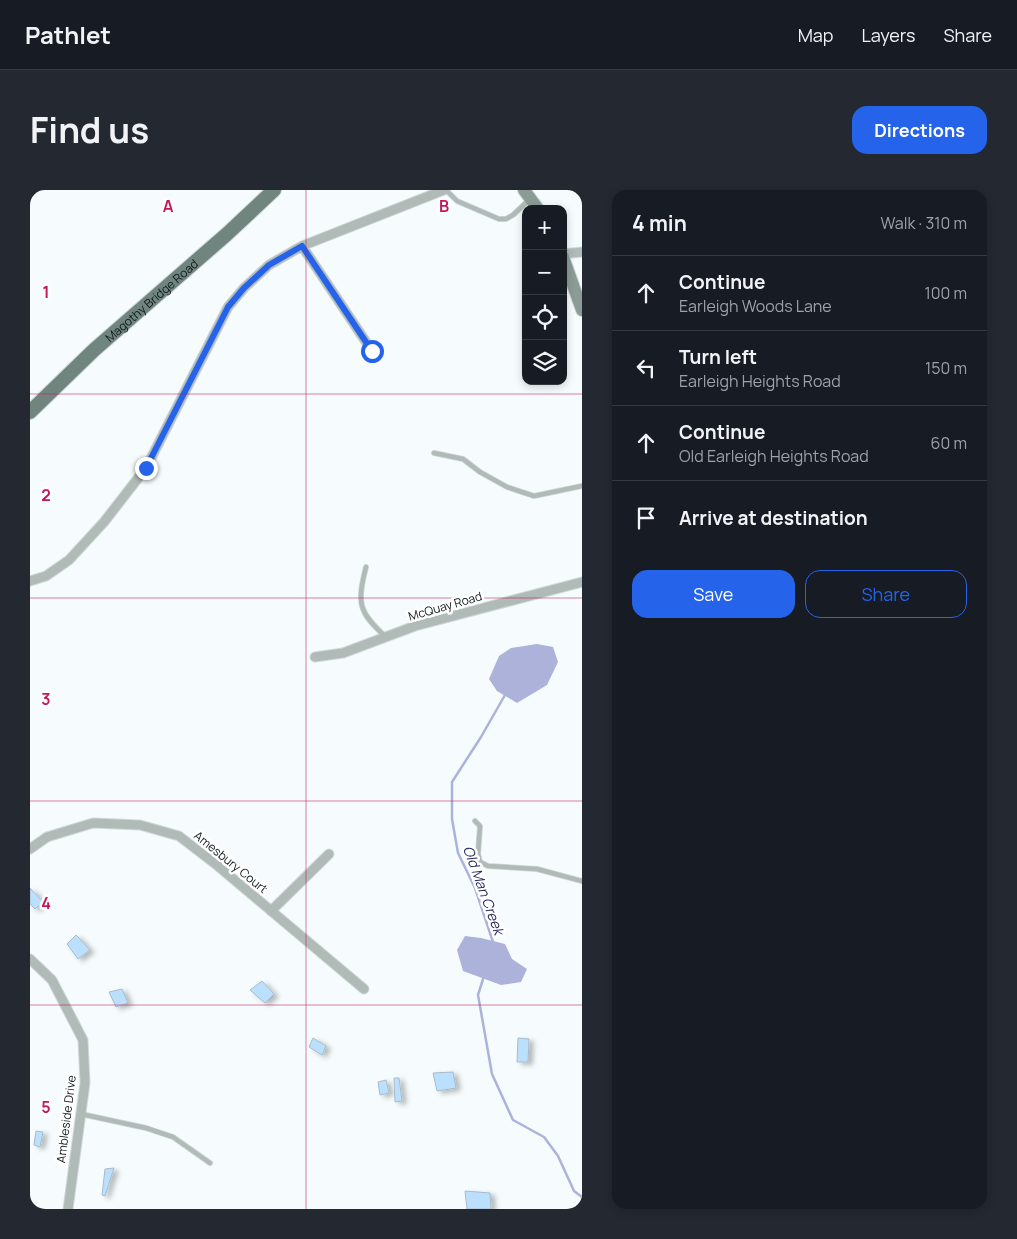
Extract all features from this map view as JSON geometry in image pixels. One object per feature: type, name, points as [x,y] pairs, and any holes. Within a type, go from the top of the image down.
[{"type":"main road","name":"Magothy Bridge Road","points":[[30,412],[94,350],[227,234],[274,190]]},
{"type":"main road","points":[[527,194],[535,205]]},
{"type":"main road","points":[[567,267],[582,310]]},
{"type":"street","points":[[30,581],[46,576],[69,560],[104,522],[146,468],[228,307],[244,288],[269,265],[302,246],[445,190]]},
{"type":"street","points":[[302,246],[372,351]]},
{"type":"street","points":[[567,254],[582,252]]},
{"type":"street","name":"McQuay Road","points":[[315,657],[343,653],[415,626],[582,582]]},
{"type":"street","name":"Amesbury Court","points":[[30,849],[47,837],[93,823],[140,825],[179,836],[218,866],[364,989]]},
{"type":"street","points":[[271,911],[329,854]]},
{"type":"street","name":"Ambleside Drive","points":[[30,959],[52,980],[83,1040],[85,1083],[68,1209]]},
{"type":"lane","points":[[445,190],[457,201],[499,219],[514,216],[527,194]]},
{"type":"lane","points":[[434,452],[462,459],[480,472],[507,487],[534,496],[582,486]]},
{"type":"lane","points":[[366,567],[360,602],[365,616],[386,637]]},
{"type":"lane","points":[[475,821],[480,826],[478,854],[480,862],[488,866],[537,869],[582,881]]},
{"type":"lane","points":[[81,1114],[146,1128],[173,1137],[210,1163]]},
{"type":"water","points":[[537,644],[553,647],[558,662],[547,685],[517,703],[497,691],[489,679],[499,656],[511,648]]},
{"type":"water","points":[[465,936],[505,944],[512,959],[527,969],[521,982],[501,985],[463,971],[457,950]]},
{"type":"building","points":[[30,888],[43,902],[35,909],[30,904]]},
{"type":"building","points":[[76,935],[90,950],[78,959],[67,944]]},
{"type":"building","points":[[262,981],[274,994],[265,1003],[250,990]]},
{"type":"building","points":[[122,989],[128,1003],[116,1007],[109,992]]},
{"type":"building","points":[[313,1038],[326,1046],[322,1055],[309,1047]]},
{"type":"building","points":[[518,1038],[529,1039],[528,1062],[517,1062]]},
{"type":"building","points":[[453,1072],[456,1088],[437,1091],[433,1073]]},
{"type":"building","points":[[394,1078],[399,1078],[402,1101],[395,1102]]},
{"type":"building","points":[[386,1080],[389,1093],[380,1095],[378,1082]]},
{"type":"building","points":[[36,1131],[43,1132],[40,1147],[34,1145]]},
{"type":"building","points":[[114,1168],[105,1196],[102,1195],[105,1169]]},
{"type":"building","points":[[465,1191],[490,1193],[491,1209],[467,1209]]},
{"type":"waterway","name":"Old Man Creek","points":[[493,942],[475,888],[458,853],[452,819],[452,782],[505,695]]},
{"type":"waterway","name":"Old Man Creek","points":[[484,976],[478,995],[492,1074],[513,1120],[544,1137],[558,1156],[574,1191],[582,1197]]},
{"type":"route","points":[[146,468],[228,307],[244,288],[269,265],[302,246],[372,351]]}]
